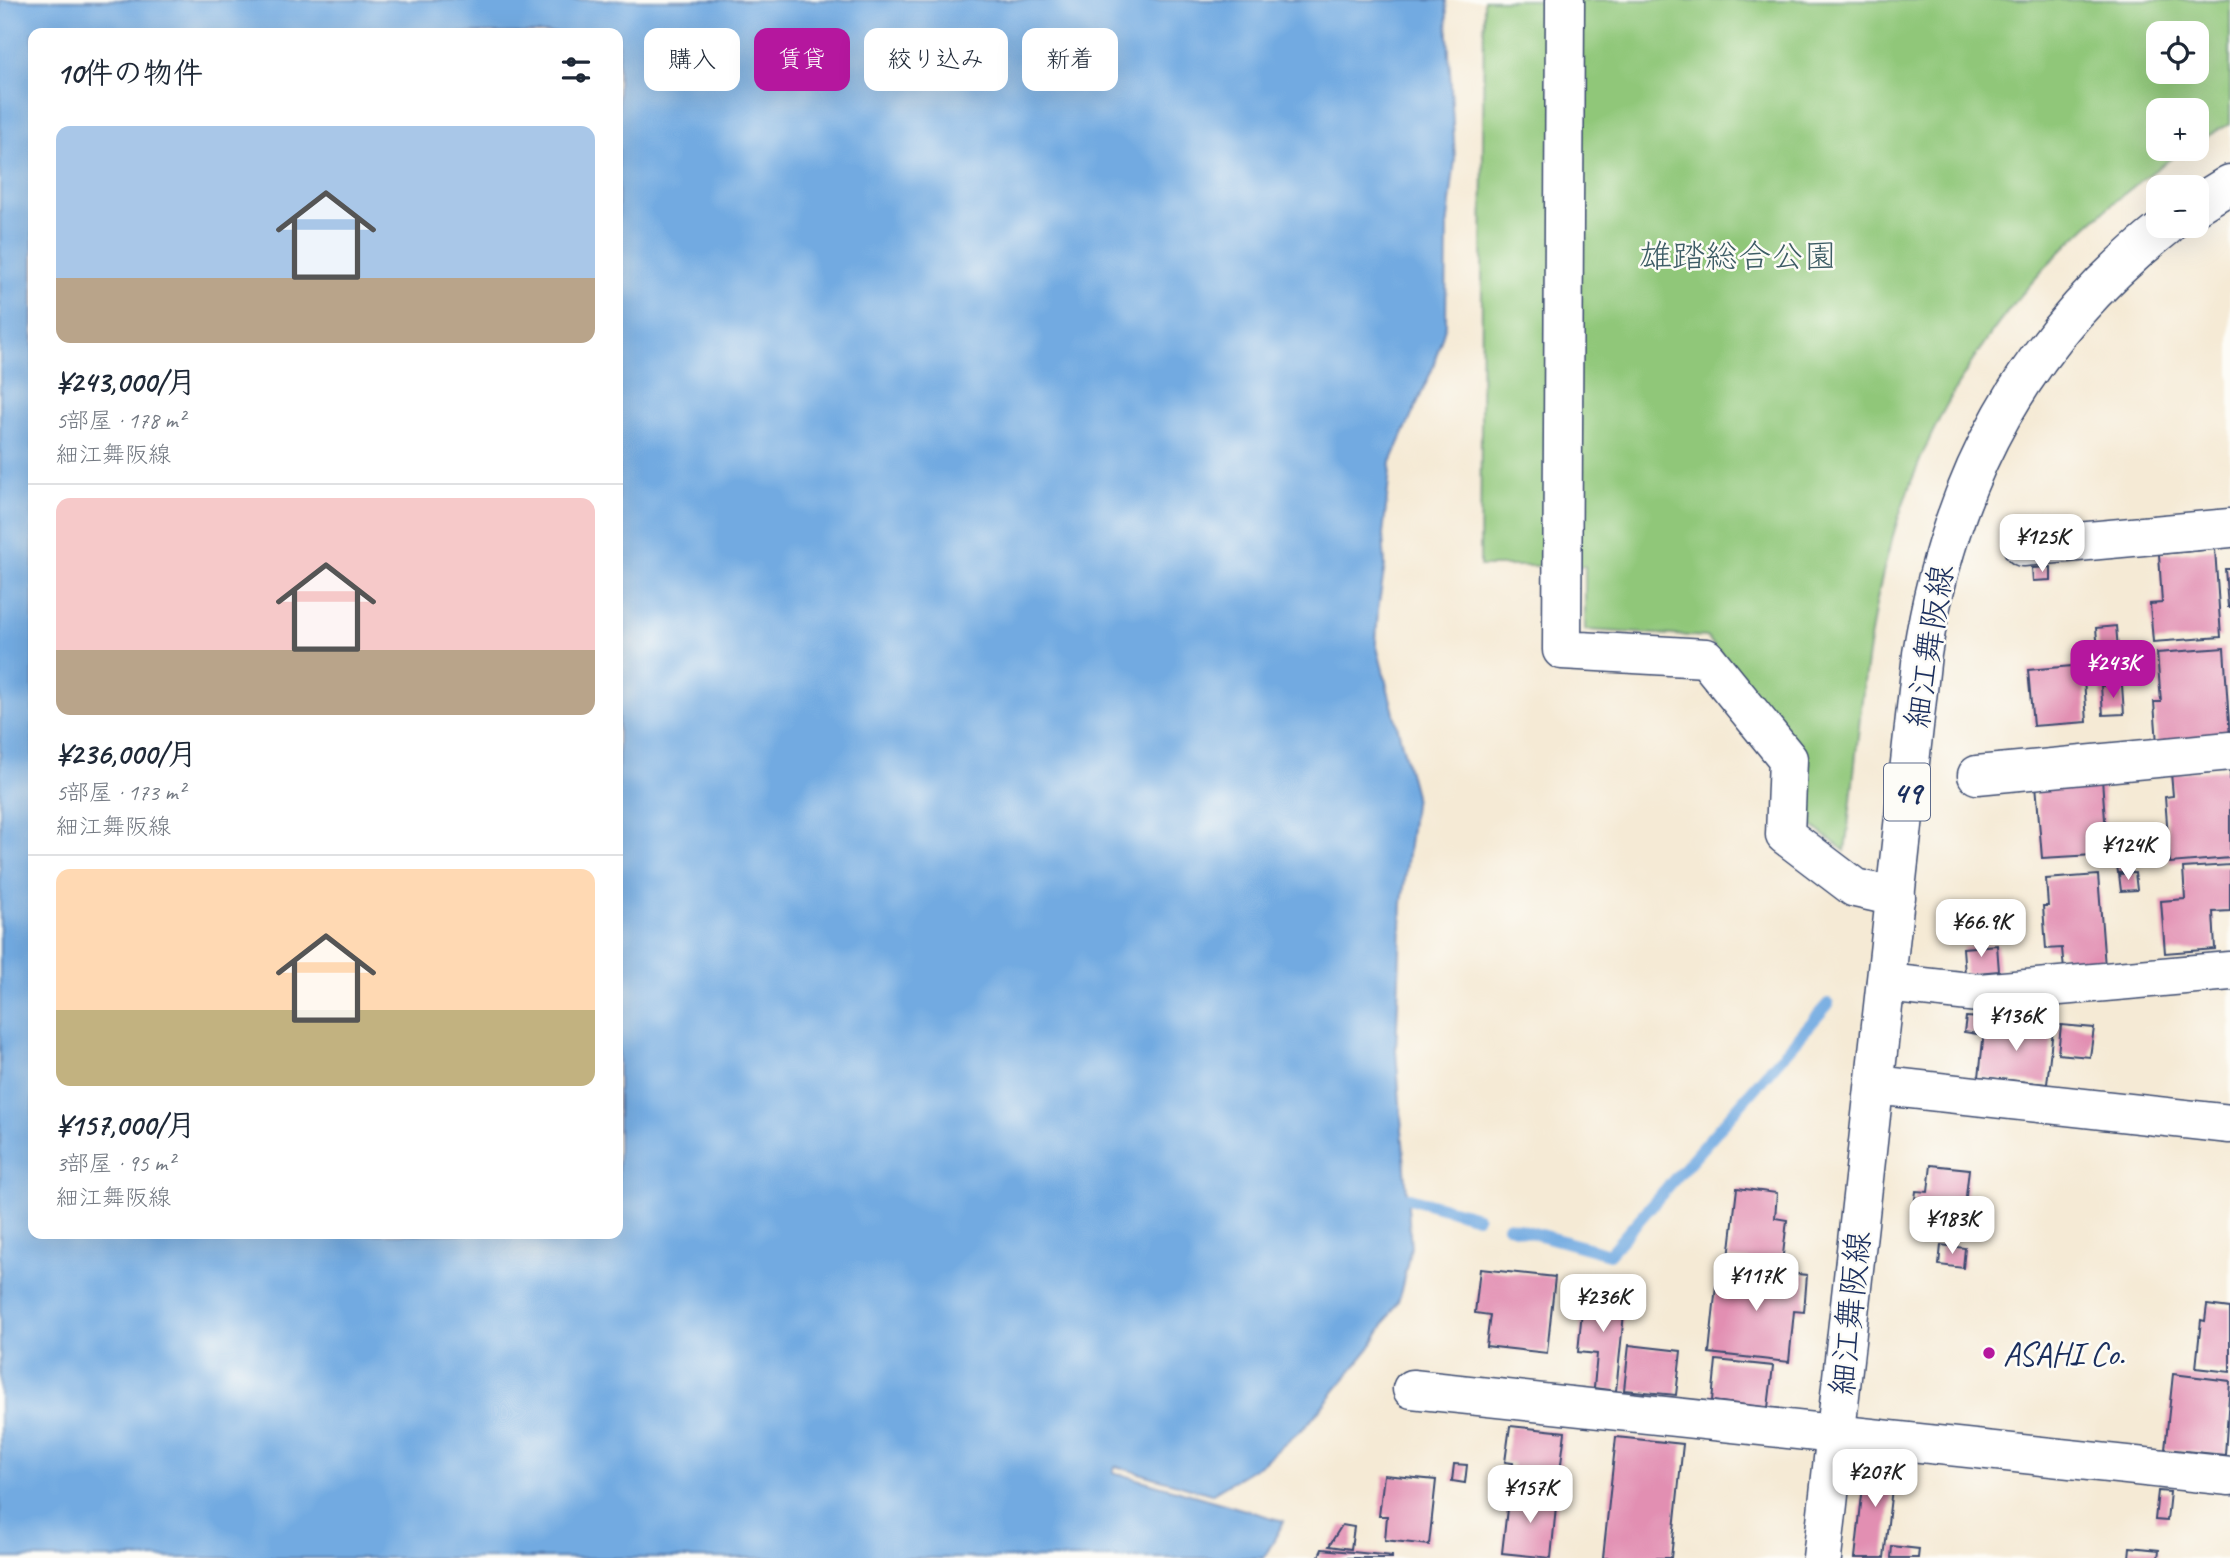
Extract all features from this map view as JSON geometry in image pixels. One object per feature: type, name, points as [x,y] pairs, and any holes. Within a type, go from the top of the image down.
[{"type":"street","points":[[1566,0],[1562,650],[1706,658],[1788,759],[1785,835],[1855,888],[1896,897]]},
{"type":"street","points":[[2209,197],[2230,184]]},
{"type":"street","name":"細江舞阪線","points":[[1822,1558],[1929,611],[1938,569],[1965,488],[2003,410],[2051,339],[2109,275],[2153,238]]},
{"type":"street","points":[[2023,547],[2230,528]]},
{"type":"street","points":[[1977,775],[2230,751]]},
{"type":"street","points":[[1886,983],[1979,993],[2230,971]]},
{"type":"street","points":[[1875,1085],[2230,1124]]},
{"type":"street","points":[[1412,1389],[2230,1476]]},
{"type":"green space","name":"雄踏総合公園","points":[[1484,0],[2230,0],[2230,124],[2209,135],[2209,98],[2146,98],[2146,161],[2169,161],[2146,175],[2146,178],[2074,238],[2026,289],[1985,342],[1949,400],[1919,462],[1895,528],[1871,630],[1845,851],[1806,821],[1809,762],[1707,637],[1585,630],[1585,566],[1480,566]]},
{"type":"water","points":[[0,0],[1446,0],[1455,159],[1447,229],[1446,324],[1432,370],[1391,462],[1383,535],[1385,565],[1376,643],[1415,795],[1402,904],[1396,1050],[1411,1247],[1399,1299],[1370,1348],[1307,1425],[1261,1464],[1211,1494],[1115,1466],[1113,1472],[1284,1521],[1264,1558],[0,1558]]},
{"type":"building","points":[[2215,549],[2221,637],[2153,642],[2150,604],[2162,603],[2159,554]]},
{"type":"building","points":[[2051,567],[2051,580],[2033,581],[2032,568]]},
{"type":"building","points":[[2225,569],[2230,569],[2230,607],[2228,607]]},
{"type":"building","points":[[2116,626],[2118,649],[2098,650],[2096,628]]},
{"type":"building","points":[[2224,648],[2230,738],[2157,744],[2154,702],[2161,702],[2157,653]]},
{"type":"building","points":[[2083,665],[2087,722],[2033,726],[2028,670]]},
{"type":"building","points":[[2122,685],[2124,714],[2103,715],[2101,686]]},
{"type":"building","points":[[2230,769],[2230,858],[2170,863],[2165,797],[2173,796],[2171,773]]},
{"type":"building","points":[[2102,779],[2106,833],[2092,834],[2094,855],[2042,858],[2036,784]]},
{"type":"building","points":[[2130,850],[2132,872],[2118,873],[2115,851]]},
{"type":"building","points":[[2230,865],[2230,911],[2213,912],[2215,949],[2165,953],[2161,901],[2185,899],[2183,868]]},
{"type":"building","points":[[2135,873],[2137,890],[2121,891],[2119,874]]},
{"type":"building","points":[[2098,875],[2105,967],[2064,970],[2062,948],[2046,949],[2043,906],[2048,906],[2046,879]]},
{"type":"building","points":[[1997,945],[1999,971],[1965,974],[1963,948]]},
{"type":"building","points":[[1966,1017],[1980,1018],[1978,1034],[1964,1032]]},
{"type":"building","points":[[1985,1022],[2053,1029],[2047,1084],[1979,1077]]},
{"type":"building","points":[[2061,1025],[2094,1028],[2090,1057],[2058,1054]]},
{"type":"building","points":[[1931,1165],[1969,1169],[1962,1232],[1912,1226],[1916,1191],[1928,1192]]},
{"type":"building","points":[[1737,1188],[1777,1193],[1775,1218],[1787,1220],[1782,1263],[1729,1258]]},
{"type":"building","points":[[1941,1245],[1965,1248],[1963,1268],[1939,1265]]},
{"type":"building","points":[[1718,1266],[1807,1275],[1804,1312],[1794,1311],[1789,1362],[1709,1353]]},
{"type":"building","points":[[1480,1269],[1555,1277],[1547,1353],[1486,1346],[1490,1315],[1475,1313]]},
{"type":"building","points":[[1584,1290],[1626,1294],[1616,1391],[1594,1388],[1597,1354],[1578,1352]]},
{"type":"building","points":[[2207,1305],[2230,1308],[2230,1372],[2196,1368],[2201,1320],[2205,1321]]},
{"type":"building","points":[[1629,1345],[1681,1351],[1676,1395],[1624,1390]]},
{"type":"building","points":[[1716,1360],[1773,1366],[1768,1408],[1712,1401]]},
{"type":"building","points":[[2173,1374],[2230,1381],[2225,1455],[2165,1449]]},
{"type":"building","points":[[1510,1426],[1565,1432],[1558,1488],[1510,1483],[1513,1463],[1505,1462]]},
{"type":"building","points":[[1616,1437],[1683,1444],[1671,1558],[1603,1558]]},
{"type":"building","points":[[1866,1459],[1895,1462],[1884,1558],[1855,1558]]},
{"type":"building","points":[[1454,1464],[1467,1465],[1465,1483],[1452,1481]]},
{"type":"building","points":[[1384,1475],[1436,1480],[1429,1545],[1385,1540],[1387,1516],[1379,1516]]},
{"type":"building","points":[[1509,1491],[1557,1496],[1551,1558],[1502,1553]]},
{"type":"building","points":[[2158,1491],[2170,1492],[2167,1521],[2155,1520]]},
{"type":"building","points":[[1342,1525],[1354,1527],[1351,1549],[1329,1546]]},
{"type":"building","points":[[1892,1546],[1919,1549],[1918,1558],[1891,1558]]},
{"type":"building","points":[[2130,1547],[2159,1550],[2158,1558],[2129,1558]]},
{"type":"building","points":[[1322,1549],[1392,1556],[1392,1558],[1318,1558]]},
{"type":"waterway","points":[[1508,1226],[1609,1254],[1828,1004]]},
{"type":"waterway","points":[[1409,1198],[1477,1217]]},
{"type":"place","name":"ASAHI Co.","points":[[1989,1353]]}]
